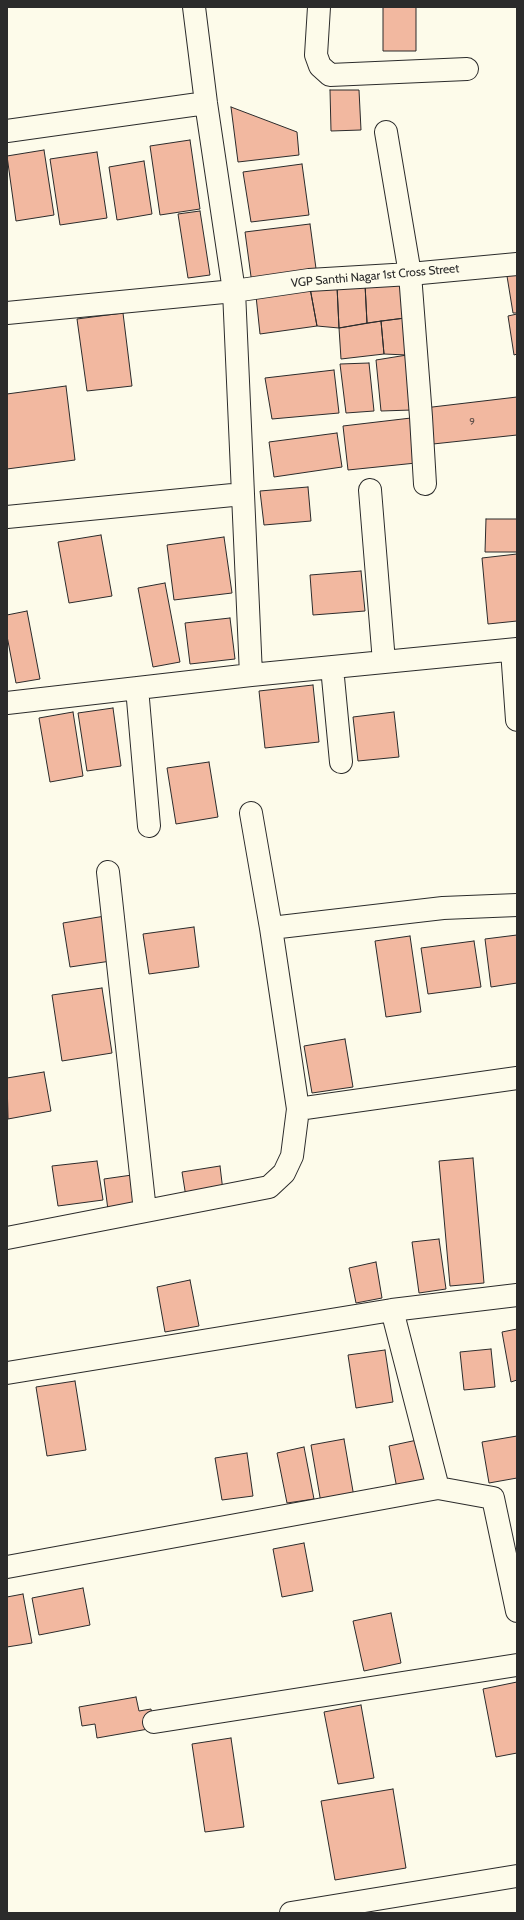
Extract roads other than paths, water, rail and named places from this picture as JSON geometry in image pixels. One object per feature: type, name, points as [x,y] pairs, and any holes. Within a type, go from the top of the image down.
[{"type":"street","points":[[194,7],[206,103],[234,291],[251,676]]},
{"type":"street","points":[[319,7],[316,55],[320,66],[330,75],[468,68]]},
{"type":"street","points":[[7,131],[206,103]]},
{"type":"street","points":[[386,132],[410,274],[425,484]]},
{"type":"street","name":"VGP Santhi Nagar 1st Cross Street","points":[[7,313],[234,291],[309,280],[410,274],[517,264]]},
{"type":"street","points":[[370,490],[384,662]]},
{"type":"street","points":[[7,517],[243,494]]},
{"type":"street","points":[[7,703],[332,667],[515,649],[517,720]]},
{"type":"street","points":[[332,667],[341,762]]},
{"type":"street","points":[[137,688],[149,826]]},
{"type":"street","points":[[7,1238],[269,1187],[284,1173],[292,1156],[298,1109],[252,813]]},
{"type":"street","points":[[108,872],[145,1211]]},
{"type":"street","points":[[271,928],[443,908],[517,906]]},
{"type":"street","points":[[298,1109],[517,1078]]},
{"type":"street","points":[[7,1373],[392,1310],[517,1295]]},
{"type":"street","points":[[392,1310],[438,1488]]},
{"type":"street","points":[[7,1567],[438,1488],[493,1498],[517,1611]]},
{"type":"street","points":[[154,1722],[517,1665]]},
{"type":"street","points":[[291,1913],[517,1876]]}]
